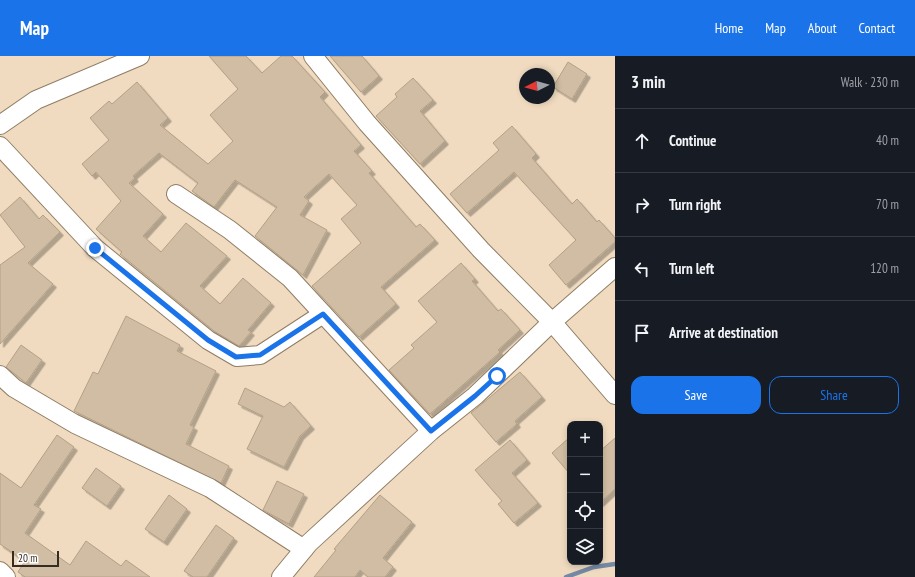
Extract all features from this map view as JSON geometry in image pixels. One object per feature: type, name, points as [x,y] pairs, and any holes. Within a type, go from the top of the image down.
[{"type":"street","points":[[0,125],[36,100],[140,56]]},
{"type":"street","points":[[313,56],[372,129],[481,250],[552,322],[615,395]]},
{"type":"street","points":[[0,146],[95,248],[208,340],[236,357],[260,355],[323,314]]},
{"type":"street","points":[[176,194],[230,230],[290,278],[431,431]]},
{"type":"street","points":[[281,577],[304,549],[431,431],[475,396],[552,322],[615,267]]},
{"type":"street","points":[[0,375],[14,388],[75,424],[210,488],[304,549]]},
{"type":"street","points":[[0,571],[6,577]]},
{"type":"building","points":[[209,56],[246,56],[262,73],[281,56],[292,56],[325,92],[320,97],[361,145],[354,151],[372,171],[369,173],[416,227],[420,224],[435,240],[381,287],[396,304],[359,337],[312,286],[361,243],[341,219],[357,205],[329,174],[304,197],[309,201],[300,215],[327,230],[303,275],[255,236],[277,207],[235,180],[214,207],[192,191],[198,183],[159,153],[133,176],[135,178],[129,183],[163,214],[143,236],[161,252],[186,223],[227,256],[200,286],[220,304],[243,278],[271,303],[248,330],[251,332],[239,346],[214,331],[120,254],[122,252],[96,229],[121,201],[96,172],[92,176],[82,164],[109,140],[90,118],[109,101],[112,104],[137,82],[168,118],[160,125],[208,164],[233,141],[210,115],[238,89]]},
{"type":"building","points":[[330,56],[362,56],[379,76],[361,92]]},
{"type":"building","points":[[568,62],[587,74],[572,99],[555,88],[555,84]]},
{"type":"building","points":[[413,78],[433,100],[420,111],[445,141],[420,164],[376,116],[397,97],[395,94]]},
{"type":"building","points":[[512,126],[536,154],[532,158],[572,204],[577,199],[597,222],[599,220],[615,238],[615,242],[566,285],[549,265],[576,240],[514,172],[467,213],[450,194],[499,150],[493,143]]},
{"type":"building","points":[[20,197],[39,219],[43,215],[60,232],[28,263],[53,284],[0,344],[0,265],[25,247],[0,215]]},
{"type":"building","points":[[461,263],[475,279],[472,281],[498,311],[501,309],[520,330],[498,350],[500,352],[430,414],[389,370],[414,348],[411,345],[437,322],[418,301]]},
{"type":"building","points":[[126,316],[180,345],[177,351],[216,371],[190,425],[194,427],[186,444],[229,466],[221,483],[74,411],[93,372],[98,374]]},
{"type":"building","points":[[21,345],[42,360],[26,383],[6,367]]},
{"type":"building","points":[[520,372],[542,397],[515,421],[517,424],[496,442],[471,413]]},
{"type":"building","points":[[245,388],[284,407],[290,402],[311,426],[300,436],[284,467],[247,449],[263,416],[238,404]]},
{"type":"building","points":[[57,435],[74,447],[34,505],[41,509],[25,533],[70,565],[86,541],[121,566],[126,560],[150,577],[25,577],[18,572],[25,561],[0,544],[0,473],[21,488]]},
{"type":"building","points":[[615,438],[615,489],[603,500],[603,457],[603,448]]},
{"type":"building","points":[[510,440],[527,460],[512,473],[538,503],[514,523],[498,504],[502,501],[475,470]]},
{"type":"building","points":[[567,440],[567,470],[552,453]]},
{"type":"building","points":[[96,468],[121,486],[107,506],[82,488]]},
{"type":"building","points":[[277,481],[304,494],[289,524],[263,510]]},
{"type":"building","points":[[169,495],[187,509],[164,542],[145,529]]},
{"type":"building","points":[[380,495],[412,522],[383,558],[393,567],[385,577],[368,577],[360,570],[355,577],[314,577],[336,550],[334,549]]},
{"type":"building","points":[[216,525],[234,538],[207,577],[193,577],[184,571]]},
{"type":"waterway","points":[[566,577],[594,567],[615,564]]},
{"type":"route","points":[[95,248],[208,340],[236,357],[260,355],[323,314],[431,431],[475,396],[497,376]]}]
